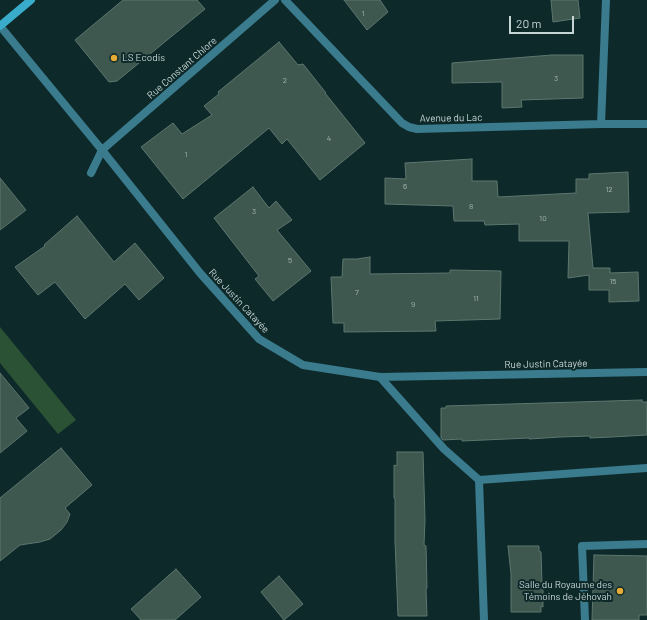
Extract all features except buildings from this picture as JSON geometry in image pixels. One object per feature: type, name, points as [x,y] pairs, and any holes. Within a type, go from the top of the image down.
[{"type":"main road","points":[[0,26],[31,0]]},
{"type":"street","name":"Rue Constant Chlore","points":[[102,150],[275,0]]},
{"type":"street","name":"Avenue du Lac","points":[[285,0],[402,123],[409,127],[417,129],[647,124]]},
{"type":"street","points":[[601,124],[606,0]]},
{"type":"street","name":"Rue Justin Catayée","points":[[0,26],[102,150],[200,273],[259,339],[303,365],[380,377],[647,372]]},
{"type":"street","points":[[91,173],[102,150]]},
{"type":"street","points":[[380,377],[444,449],[479,480],[647,468]]},
{"type":"street","points":[[479,480],[484,620]]},
{"type":"street","points":[[585,620],[582,546],[647,544]]},
{"type":"green space","points":[[0,327],[76,420],[58,434],[0,363]]},
{"type":"place","name":"LS Ecodis","points":[[114,58]]},
{"type":"place","name":"Salle du Royaume des Témoins de Jéhovah","points":[[620,591]]}]
